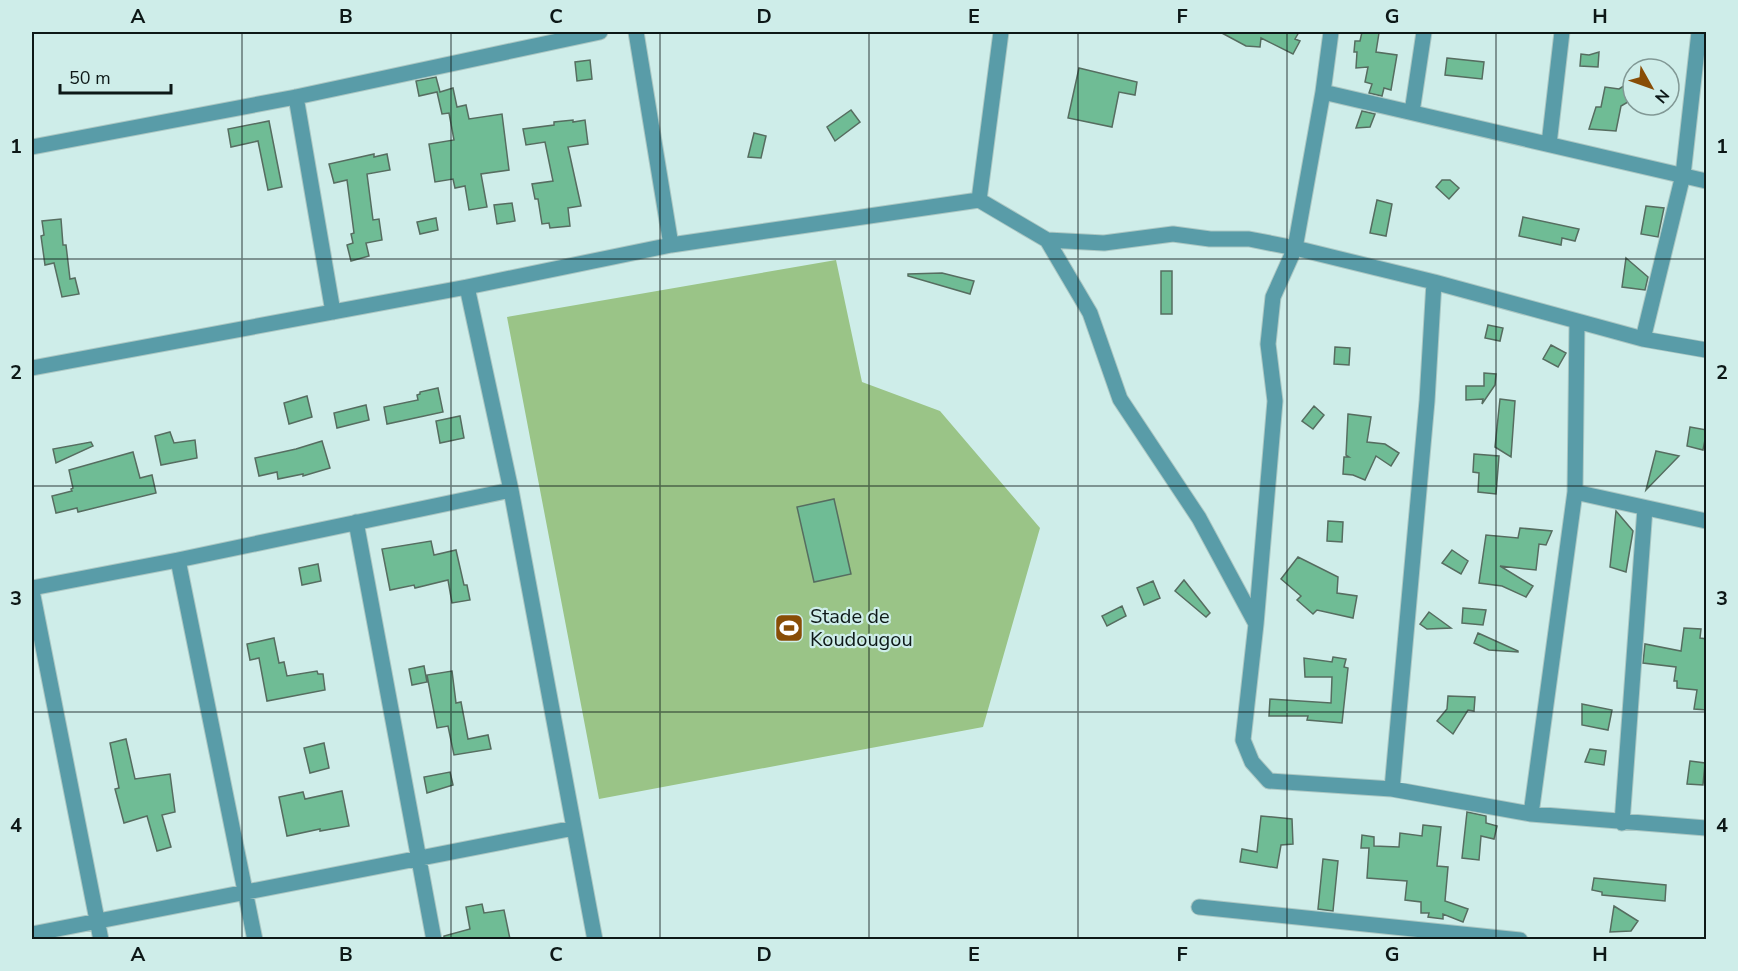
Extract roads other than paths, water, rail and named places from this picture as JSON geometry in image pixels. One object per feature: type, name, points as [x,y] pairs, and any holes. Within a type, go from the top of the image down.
[{"type":"street","points":[[32,147],[296,97],[600,32]]},
{"type":"street","points":[[636,32],[671,245]]},
{"type":"street","points":[[979,200],[1001,32]]},
{"type":"street","points":[[1331,32],[1323,92],[1295,248],[1273,297],[1271,309],[1268,344],[1275,401],[1244,740],[1252,762],[1269,781],[1392,789],[1531,814],[1707,828]]},
{"type":"street","points":[[1412,112],[1424,32]]},
{"type":"street","points":[[1549,144],[1562,32]]},
{"type":"street","points":[[1643,339],[1683,176],[1699,32]]},
{"type":"street","points":[[1323,92],[1707,180]]},
{"type":"street","points":[[296,97],[333,312]]},
{"type":"street","points":[[32,368],[467,287],[671,245],[979,200],[1047,240],[1104,243],[1173,234],[1210,239],[1249,239],[1434,282],[1643,339],[1707,350]]},
{"type":"street","points":[[1047,240],[1090,314],[1120,399],[1199,518],[1256,624]]},
{"type":"street","points":[[1392,789],[1427,400],[1434,282]]},
{"type":"street","points":[[467,287],[511,490],[595,939]]},
{"type":"street","points":[[1531,814],[1575,492],[1577,322]]},
{"type":"street","points":[[101,939],[32,589],[511,490]]},
{"type":"street","points":[[1575,492],[1707,521]]},
{"type":"street","points":[[1622,823],[1645,508]]},
{"type":"street","points":[[356,522],[434,939]]},
{"type":"street","points":[[178,560],[255,939]]},
{"type":"street","points":[[32,934],[574,828]]},
{"type":"street","points":[[1199,907],[1520,939]]},
{"type":"place","name":"Stade de Koudougou","points":[[789,628]]}]
